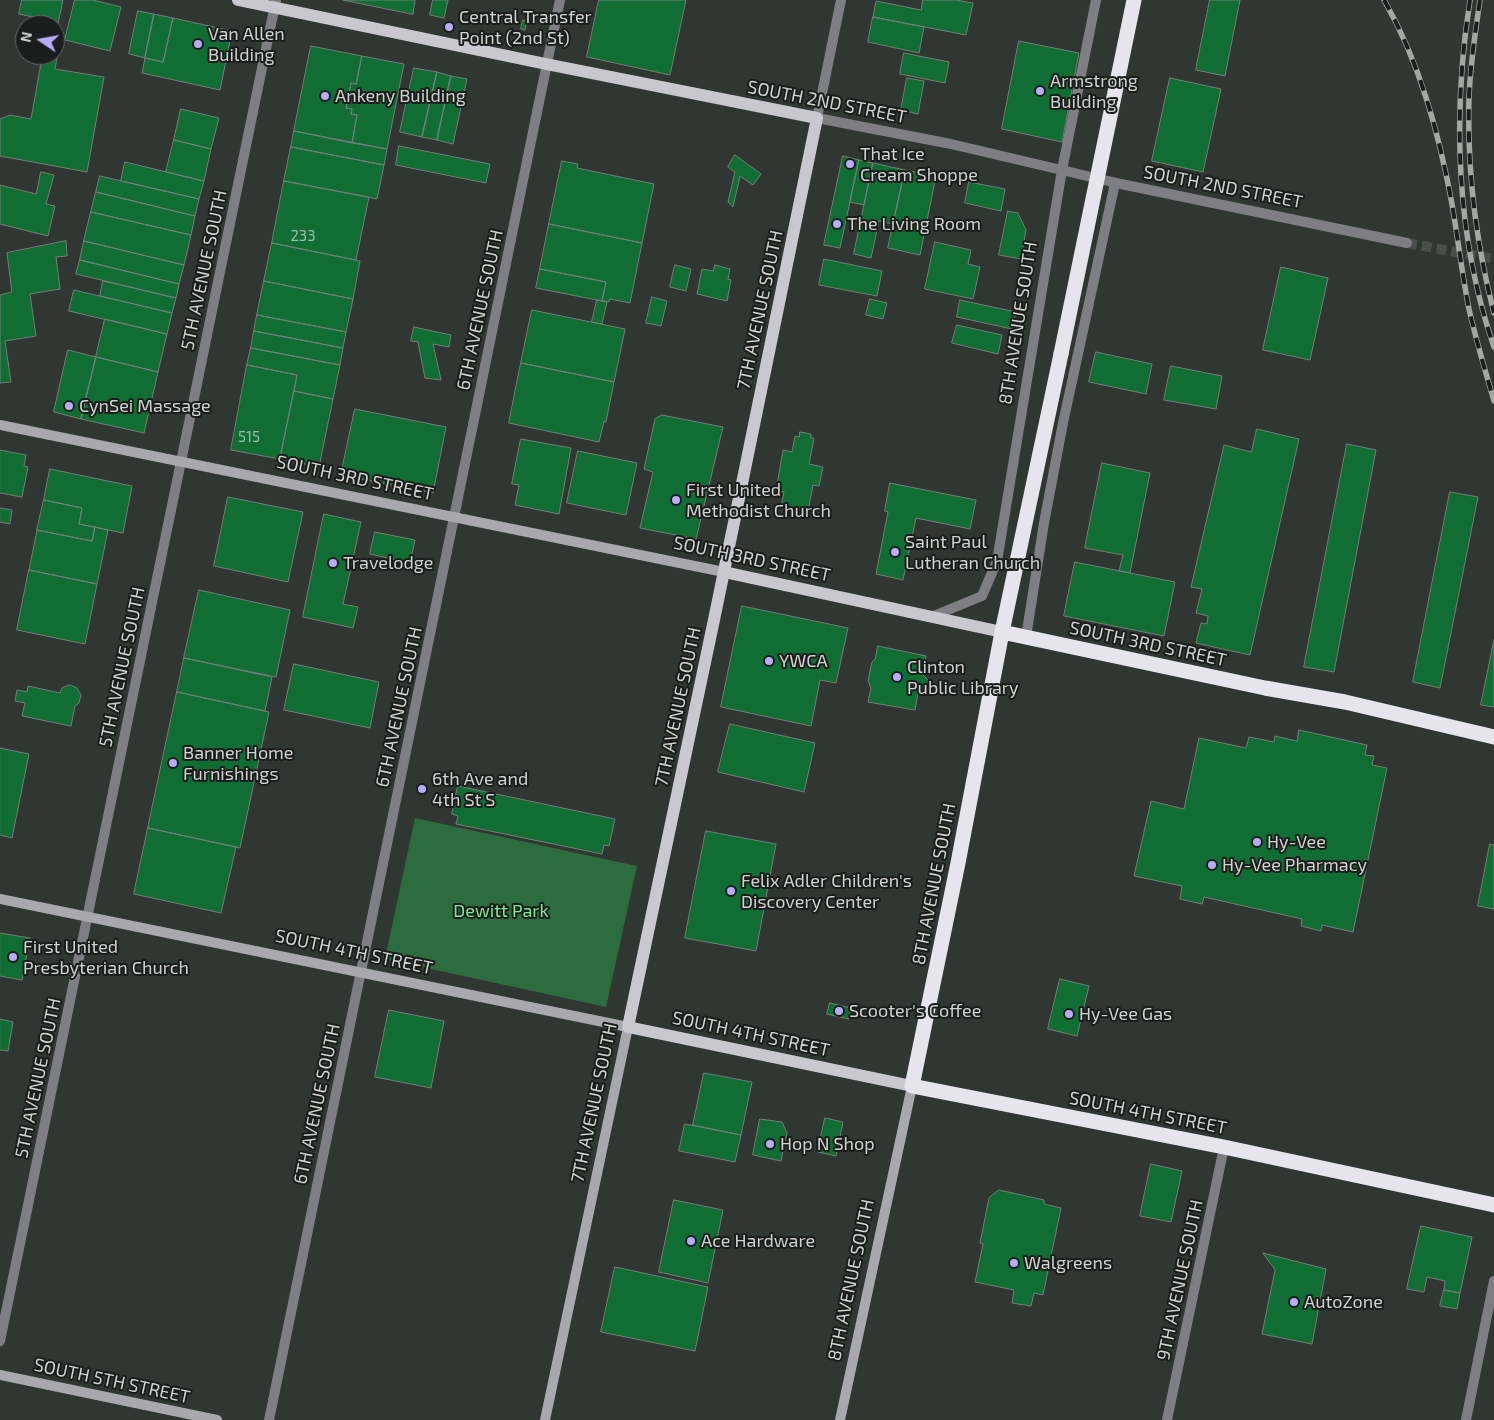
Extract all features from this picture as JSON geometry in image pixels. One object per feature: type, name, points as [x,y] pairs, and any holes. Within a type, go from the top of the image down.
[{"type":"highway","name":"8TH AVENUE SOUTH","points":[[912,1086],[958,862],[1002,632],[1134,0]]},
{"type":"highway","name":"SOUTH 3RD STREET","points":[[1002,632],[1265,688],[1345,702],[1494,737]]},
{"type":"highway","name":"SOUTH 4TH STREET","points":[[912,1086],[1224,1148],[1494,1205]]},
{"type":"main road","name":"SOUTH 2ND STREET","points":[[238,0],[275,4],[546,64],[817,118]]},
{"type":"main road","name":"7TH AVENUE SOUTH","points":[[628,1027],[817,118]]},
{"type":"main road","name":"SOUTH 3RD STREET","points":[[724,572],[1002,632]]},
{"type":"main road","name":"SOUTH 4TH STREET","points":[[628,1027],[912,1086]]},
{"type":"street","name":"6TH AVENUE SOUTH","points":[[269,1420],[560,0]]},
{"type":"street","name":"7TH AVENUE SOUTH","points":[[817,118],[841,0]]},
{"type":"street","name":"8TH AVENUE SOUTH","points":[[931,617],[982,596],[997,561],[1062,170],[1096,0]]},
{"type":"street","name":"5TH AVENUE SOUTH","points":[[0,1341],[275,4]]},
{"type":"street","name":"SOUTH 2ND STREET","points":[[817,118],[951,144],[1115,183],[1408,242]]},
{"type":"street","points":[[1026,637],[1044,523],[1063,423],[1115,183]]},
{"type":"street","name":"SOUTH 3RD STREET","points":[[0,425],[724,572]]},
{"type":"street","name":"SOUTH 4TH STREET","points":[[0,899],[628,1027]]},
{"type":"street","name":"7TH AVENUE SOUTH","points":[[545,1420],[628,1027]]},
{"type":"street","name":"8TH AVENUE SOUTH","points":[[840,1420],[912,1086]]},
{"type":"street","name":"9TH AVENUE SOUTH","points":[[1167,1420],[1224,1148]]},
{"type":"street","points":[[1466,1420],[1494,1281]]},
{"type":"street","name":"SOUTH 5TH STREET","points":[[0,1375],[217,1420]]},
{"type":"green space","name":"Dewitt Park","points":[[415,818],[637,866],[606,1007],[385,959]]},
{"type":"building","points":[[22,0],[63,0],[60,15],[19,14]]},
{"type":"building","points":[[75,0],[93,0],[121,7],[110,51],[65,40]]},
{"type":"building","points":[[343,0],[415,0],[413,14]]},
{"type":"building","points":[[433,0],[448,0],[444,18],[430,15]]},
{"type":"building","points":[[599,0],[686,0],[670,75],[587,57]]},
{"type":"building","points":[[923,0],[956,0],[973,3],[966,35],[873,17],[876,1],[921,10]]},
{"type":"building","points":[[1210,0],[1240,0],[1225,76],[1196,70]]},
{"type":"building","points":[[138,11],[154,14],[145,58],[129,54]]},
{"type":"building","points":[[154,14],[173,18],[163,62],[145,58]]},
{"type":"building","points":[[873,17],[924,27],[919,53],[868,42]]},
{"type":"building","name":"Van Allen Building","points":[[173,18],[232,31],[220,90],[142,73],[145,58],[163,62]]},
{"type":"building","points":[[523,20],[527,21],[525,30],[521,29]]},
{"type":"building","name":"Armstrong Building","points":[[1019,41],[1079,53],[1062,142],[1002,129]]},
{"type":"building","name":"Ankeny Building","points":[[311,46],[362,56],[356,84],[351,83],[346,108],[352,109],[351,114],[357,115],[352,143],[294,131]]},
{"type":"building","points":[[904,53],[949,62],[945,83],[900,74]]},
{"type":"building","points":[[362,56],[404,64],[387,149],[352,143],[357,115],[351,114],[352,109],[346,108],[351,83],[356,84]]},
{"type":"building","points":[[41,65],[56,65],[55,69],[104,77],[87,172],[0,156],[0,119],[10,115],[31,119]]},
{"type":"building","points":[[414,68],[437,72],[422,137],[400,132]]},
{"type":"building","points":[[437,72],[451,76],[437,140],[422,137]]},
{"type":"building","points":[[451,76],[467,79],[453,144],[437,140]]},
{"type":"building","points":[[907,78],[924,81],[918,114],[901,110]]},
{"type":"building","points":[[1170,78],[1221,89],[1203,172],[1152,161]]},
{"type":"building","points":[[181,109],[219,118],[211,149],[174,140]]},
{"type":"building","points":[[294,131],[387,149],[384,165],[291,147]]},
{"type":"building","points":[[174,140],[211,149],[204,181],[166,172]]},
{"type":"building","points":[[399,146],[490,164],[486,183],[396,165]]},
{"type":"building","points":[[291,147],[384,165],[377,199],[284,181]]},
{"type":"building","points":[[735,155],[761,174],[753,185],[740,176],[733,207],[728,202],[735,172],[728,167]]},
{"type":"building","name":"The Living Room","points":[[843,156],[859,160],[840,248],[824,245]]},
{"type":"building","points":[[859,160],[873,163],[864,205],[850,202]]},
{"type":"building","points":[[562,161],[578,164],[577,168],[654,184],[642,243],[549,224]]},
{"type":"building","points":[[125,162],[204,181],[199,199],[121,181]]},
{"type":"building","points":[[873,163],[905,170],[893,224],[879,221],[871,258],[854,254]]},
{"type":"building","points":[[905,170],[936,176],[920,255],[888,248]]},
{"type":"building","points":[[41,172],[54,175],[46,204],[55,206],[48,236],[0,224],[0,185],[36,194]]},
{"type":"building","points":[[100,176],[199,199],[195,216],[96,192]]},
{"type":"building","points":[[284,181],[369,197],[356,260],[272,243]]},
{"type":"building","points":[[969,182],[1005,189],[1001,211],[965,203]]},
{"type":"building","points":[[96,192],[195,216],[191,235],[91,212]]},
{"type":"building","points":[[1008,211],[1018,213],[1026,230],[1021,259],[999,255]]},
{"type":"building","points":[[91,212],[191,235],[184,265],[84,241]]},
{"type":"building","points":[[549,224],[642,243],[630,303],[610,299],[609,302],[602,301],[606,282],[540,269]]},
{"type":"building","points":[[66,241],[67,256],[56,257],[60,289],[30,294],[36,336],[5,341],[11,382],[0,383],[0,295],[12,292],[7,253]]},
{"type":"building","points":[[84,241],[184,265],[179,284],[80,260]]},
{"type":"building","points":[[935,242],[971,250],[968,264],[980,267],[973,299],[925,289]]},
{"type":"building","points":[[272,243],[360,261],[353,299],[264,281]]},
{"type":"building","points":[[824,259],[882,271],[877,296],[819,285]]},
{"type":"building","points":[[80,260],[179,284],[176,298],[76,274]]},
{"type":"building","points":[[675,265],[691,269],[686,291],[670,287]]},
{"type":"building","points":[[715,265],[730,269],[728,279],[731,280],[727,301],[697,294],[702,269],[713,271]]},
{"type":"building","points":[[1281,267],[1328,278],[1310,360],[1263,350]]},
{"type":"building","points":[[540,269],[606,282],[602,301],[536,288]]},
{"type":"building","points":[[103,281],[176,298],[172,313],[100,296]]},
{"type":"building","points":[[264,281],[353,299],[346,332],[257,315]]},
{"type":"building","points":[[74,290],[172,313],[167,334],[69,311]]},
{"type":"building","points":[[652,297],[667,301],[661,326],[646,323]]},
{"type":"building","points":[[870,299],[887,303],[883,319],[866,315]]},
{"type":"building","points":[[597,300],[607,302],[602,324],[592,322]]},
{"type":"building","points":[[960,300],[1016,312],[1012,329],[957,317]]},
{"type":"building","points":[[532,310],[625,329],[614,382],[521,363]]},
{"type":"building","points":[[257,315],[346,332],[343,348],[254,331]]},
{"type":"building","points":[[105,319],[167,334],[158,372],[96,357]]},
{"type":"building","points":[[957,325],[1002,335],[998,354],[952,343]]},
{"type":"building","points":[[414,327],[451,335],[449,347],[433,344],[441,380],[425,378],[418,342],[411,341]]},
{"type":"building","points":[[254,331],[343,348],[340,365],[251,348]]},
{"type":"building","points":[[251,348],[340,365],[333,399],[294,391],[297,375],[247,365]]},
{"type":"building","points":[[68,350],[96,357],[81,419],[54,412]]},
{"type":"building","points":[[1096,352],[1152,364],[1146,394],[1089,382]]},
{"type":"building","points":[[96,357],[158,372],[144,433],[81,419]]},
{"type":"building","points":[[521,363],[614,382],[606,422],[604,421],[599,442],[509,423]]},
{"type":"building","points":[[247,365],[297,375],[280,459],[231,450]]},
{"type":"building","points":[[1171,366],[1222,376],[1216,409],[1164,400]]},
{"type":"building","points":[[294,391],[333,399],[319,467],[280,459]]},
{"type":"building","points":[[355,409],[446,427],[433,493],[341,475]]},
{"type":"building","name":"First United Methodist Church","points":[[662,415],[723,427],[696,539],[640,528],[653,472],[644,469],[655,419]]},
{"type":"building","points":[[1257,429],[1299,439],[1250,655],[1196,643],[1201,623],[1207,624],[1208,616],[1196,613],[1202,589],[1191,587],[1224,445],[1251,452]]},
{"type":"building","points":[[800,432],[811,434],[811,438],[814,438],[809,464],[823,467],[819,486],[813,485],[808,511],[781,506],[784,492],[776,491],[783,450],[792,452],[795,436],[799,437]]},
{"type":"building","points":[[521,439],[571,448],[559,514],[515,505],[519,485],[512,484]]},
{"type":"building","points":[[1347,444],[1376,450],[1334,672],[1304,667]]},
{"type":"building","points":[[0,450],[26,455],[24,466],[28,467],[22,497],[0,493]]},
{"type":"building","points":[[578,451],[637,463],[626,515],[567,503]]},
{"type":"building","points":[[1102,463],[1150,473],[1130,573],[1119,571],[1123,555],[1085,548]]},
{"type":"building","points":[[50,469],[132,486],[123,533],[79,524],[82,508],[44,500]]},
{"type":"building","name":"Saint Paul Lutheran Church","points":[[890,483],[976,500],[970,529],[916,518],[903,580],[876,574],[888,512],[885,511]]},
{"type":"building","points":[[1450,492],[1478,497],[1440,688],[1413,682]]},
{"type":"building","points":[[228,497],[303,512],[288,582],[214,566]]},
{"type":"building","points":[[44,500],[82,508],[79,524],[95,527],[92,541],[37,530]]},
{"type":"building","points":[[0,508],[12,510],[10,524],[0,522]]},
{"type":"building","name":"Travelodge","points":[[324,514],[361,522],[343,604],[358,607],[353,628],[303,617]]},
{"type":"building","points":[[95,527],[108,530],[97,584],[29,570],[37,530],[92,541]]},
{"type":"building","points":[[375,532],[415,540],[410,563],[370,554]]},
{"type":"building","points":[[1075,562],[1175,582],[1164,636],[1064,616]]},
{"type":"building","points":[[29,570],[97,584],[85,644],[17,630]]},
{"type":"building","points":[[199,590],[290,610],[276,677],[184,658]]},
{"type":"building","points":[[742,606],[848,628],[836,683],[820,680],[811,726],[721,707]]},
{"type":"building","points":[[1494,640],[1494,707],[1481,705]]},
{"type":"building","name":"Clinton Public Library","points":[[878,646],[926,656],[922,674],[928,680],[926,691],[918,693],[915,710],[868,702],[871,688],[868,681]]},
{"type":"building","points":[[184,658],[272,677],[265,711],[177,692]]},
{"type":"building","points":[[294,664],[379,682],[370,728],[284,710]]},
{"type":"building","points":[[70,685],[77,688],[81,695],[79,703],[75,706],[71,726],[22,716],[25,703],[15,701],[17,690],[27,692],[28,686],[60,693],[62,688]]},
{"type":"building","points":[[177,692],[269,712],[240,848],[148,828]]},
{"type":"building","points":[[730,724],[815,743],[804,792],[718,772]]},
{"type":"building","name":"Hy-Vee","points":[[1299,730],[1367,745],[1365,755],[1374,756],[1372,765],[1387,768],[1353,932],[1322,925],[1321,931],[1301,926],[1302,919],[1204,897],[1202,904],[1180,899],[1182,886],[1134,876],[1151,801],[1184,809],[1199,738],[1246,748],[1249,737],[1274,742],[1275,736],[1297,741]]},
{"type":"building","points":[[0,748],[29,754],[12,838],[0,835]]},
{"type":"building","points":[[458,786],[615,819],[609,846],[604,845],[602,854],[456,824],[458,816],[452,814]]},
{"type":"building","points":[[148,828],[236,847],[221,913],[134,894]]},
{"type":"building","name":"Felix Adler Children's Discovery Center","points":[[706,831],[776,844],[756,951],[685,938]]},
{"type":"building","points":[[1490,844],[1494,845],[1494,909],[1478,906]]},
{"type":"building","name":"First United Presbyterian Church","points":[[0,933],[30,938],[22,980],[0,976]]},
{"type":"building","points":[[1060,979],[1089,986],[1077,1036],[1048,1029]]},
{"type":"building","name":"Scooter's Coffee","points":[[830,1003],[851,1008],[849,1019],[827,1014]]},
{"type":"building","points":[[389,1010],[444,1021],[431,1088],[375,1077]]},
{"type":"building","name":"First United Presbyterian Church","points":[[0,1019],[13,1022],[8,1051],[0,1050]]},
{"type":"building","points":[[704,1073],[752,1082],[741,1135],[693,1125]]},
{"type":"building","name":"Hop N Shop","points":[[825,1118],[843,1122],[836,1156],[818,1152]]},
{"type":"building","name":"Hop N Shop","points":[[760,1119],[782,1122],[787,1133],[781,1161],[753,1155]]},
{"type":"building","points":[[685,1124],[741,1135],[735,1162],[679,1151]]},
{"type":"building","points":[[1151,1164],[1182,1171],[1171,1222],[1140,1216]]},
{"type":"building","name":"Walgreens","points":[[999,1190],[1044,1200],[1044,1204],[1061,1208],[1043,1295],[1034,1293],[1031,1306],[1012,1303],[1014,1290],[975,1282],[983,1244],[980,1243],[989,1198]]},
{"type":"building","name":"Ace Hardware","points":[[674,1200],[723,1210],[708,1283],[659,1272]]},
{"type":"building","points":[[1421,1226],[1472,1237],[1460,1293],[1444,1290],[1445,1281],[1427,1277],[1424,1292],[1407,1289]]},
{"type":"building","name":"AutoZone","points":[[1263,1253],[1326,1269],[1312,1344],[1262,1334],[1275,1270]]},
{"type":"building","points":[[615,1267],[708,1287],[695,1351],[601,1332]]},
{"type":"building","points":[[1444,1290],[1460,1293],[1457,1309],[1440,1306]]},
{"type":"tunnel","points":[[1407,243],[1494,259]]},
{"type":"railway","points":[[1384,0],[1408,49],[1427,99],[1441,151],[1452,204],[1469,309],[1494,401]]},
{"type":"railway","points":[[1470,0],[1464,43],[1461,87],[1461,175],[1472,263],[1481,305],[1494,347]]},
{"type":"railway","points":[[1480,0],[1470,86],[1471,180],[1482,260],[1494,313]]},
{"type":"place","name":"Central Transfer Point (2nd St)","points":[[449,27]]},
{"type":"place","name":"Van Allen Building","points":[[198,44]]},
{"type":"place","name":"Armstrong Building","points":[[1040,91]]},
{"type":"place","name":"Ankeny Building","points":[[325,96]]},
{"type":"place","name":"That Ice Cream Shoppe","points":[[850,164]]},
{"type":"place","name":"The Living Room","points":[[837,224]]},
{"type":"place","name":"CynSei Massage","points":[[69,406]]},
{"type":"place","name":"First United Methodist Church","points":[[676,500]]},
{"type":"place","name":"Saint Paul Lutheran Church","points":[[895,552]]},
{"type":"place","name":"Travelodge","points":[[333,563]]},
{"type":"place","name":"YWCA","points":[[769,661]]},
{"type":"place","name":"Clinton Public Library","points":[[897,677]]},
{"type":"place","name":"Banner Home Furnishings","points":[[173,763]]},
{"type":"place","name":"6th Ave and 4th St S","points":[[422,789]]},
{"type":"place","name":"Hy-Vee","points":[[1257,842]]},
{"type":"place","name":"Hy-Vee Pharmacy","points":[[1212,865]]},
{"type":"place","name":"Felix Adler Children's Discovery Center","points":[[731,891]]},
{"type":"place","name":"First United Presbyterian Church","points":[[13,957]]},
{"type":"place","name":"Scooter's Coffee","points":[[839,1011]]},
{"type":"place","name":"Hy-Vee Gas","points":[[1069,1014]]},
{"type":"place","name":"Hop N Shop","points":[[770,1144]]},
{"type":"place","name":"Ace Hardware","points":[[691,1241]]},
{"type":"place","name":"Walgreens","points":[[1014,1263]]},
{"type":"place","name":"AutoZone","points":[[1294,1302]]}]
